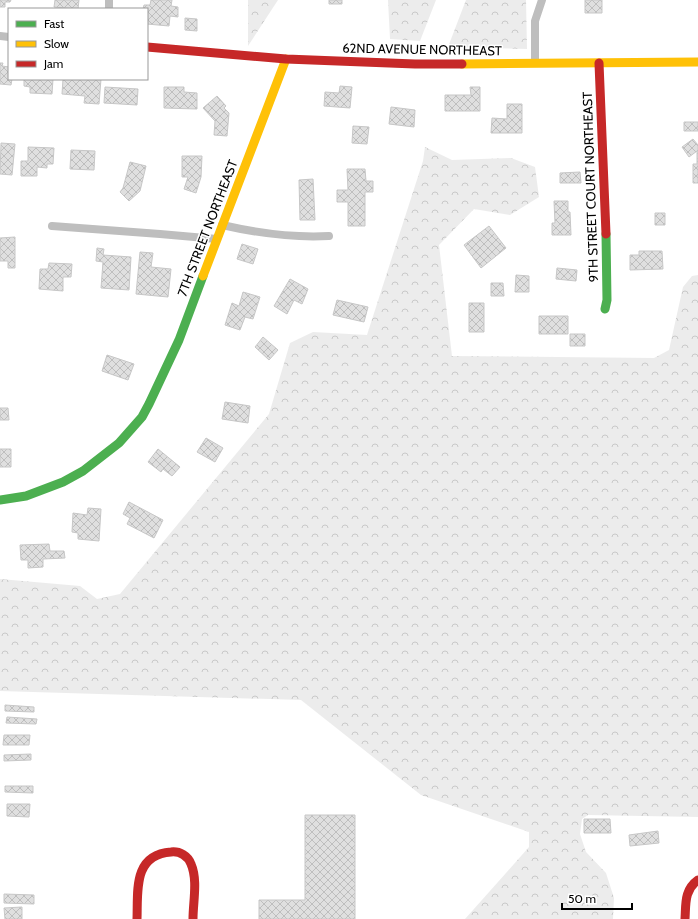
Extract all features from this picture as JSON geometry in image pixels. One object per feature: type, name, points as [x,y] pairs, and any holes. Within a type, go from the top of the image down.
[{"type":"street","points":[[534,63],[535,21],[542,0]]},
{"type":"street","name":"62ND AVENUE NORTHEAST","points":[[148,47],[286,59],[415,64],[698,62]]},
{"type":"street","name":"7TH STREET NORTHEAST","points":[[0,500],[26,496],[39,492],[64,482],[83,471],[119,443],[135,426],[150,404],[171,359],[286,59]]},
{"type":"street","name":"9TH STREET COURT NORTHEAST","points":[[599,63],[606,245],[607,300],[605,309]]},
{"type":"street","points":[[222,225],[248,231],[305,237],[329,236]]},
{"type":"street","points":[[52,226],[217,239]]},
{"type":"street","points":[[137,919],[138,888],[140,875],[144,865],[156,855],[175,852],[183,854],[191,864],[193,872],[193,919]]},
{"type":"street","points":[[686,919],[686,897],[696,881]]},
{"type":"green space","points":[[248,0],[278,0],[248,46]]},
{"type":"green space","points":[[388,0],[436,0],[420,41],[390,39]]},
{"type":"green space","points":[[466,0],[526,0],[527,49],[448,47]]},
{"type":"green space","points":[[425,147],[452,160],[511,158],[535,167],[539,197],[510,215],[474,209],[439,245],[452,356],[654,358],[669,350],[683,287],[692,276],[698,275],[698,817],[588,815],[582,819],[580,834],[586,852],[606,873],[614,898],[613,919],[465,919],[529,847],[529,832],[421,795],[301,700],[0,691],[0,579],[80,586],[97,599],[120,594],[269,414],[290,343],[313,332],[367,335],[423,161]]},
{"type":"building","points":[[0,0],[11,0],[10,2],[5,2],[5,7],[0,7]]},
{"type":"building","points":[[55,0],[79,0],[78,8],[54,7]]},
{"type":"building","points":[[151,0],[172,0],[171,6],[178,7],[178,17],[170,16],[169,26],[148,24],[148,8],[143,8],[144,5],[150,5]]},
{"type":"building","points":[[329,0],[342,0],[342,4],[329,4]]},
{"type":"building","points":[[585,0],[602,0],[602,13],[585,13]]},
{"type":"building","points":[[185,18],[197,19],[197,31],[185,30]]},
{"type":"building","points":[[0,63],[3,63],[2,66],[8,67],[8,80],[12,80],[11,85],[0,84]]},
{"type":"building","points":[[24,80],[53,80],[52,94],[30,93],[30,87],[24,86]]},
{"type":"building","points":[[63,80],[101,80],[99,104],[84,103],[85,96],[62,94]]},
{"type":"building","points":[[340,86],[352,87],[350,108],[324,106],[325,92],[339,93]]},
{"type":"building","points":[[105,87],[138,89],[137,105],[104,103]]},
{"type":"building","points":[[164,87],[184,87],[184,92],[197,93],[197,109],[164,108]]},
{"type":"building","points":[[470,87],[480,87],[480,111],[445,111],[445,95],[471,95]]},
{"type":"building","points":[[217,96],[226,106],[224,108],[229,113],[227,136],[214,135],[215,121],[203,108]]},
{"type":"building","points":[[507,104],[522,104],[522,133],[491,133],[492,118],[507,119]]},
{"type":"building","points":[[391,107],[415,110],[414,127],[389,124]]},
{"type":"building","points":[[684,122],[698,122],[698,131],[684,131]]},
{"type":"building","points":[[353,126],[369,127],[367,144],[352,143]]},
{"type":"building","points":[[693,139],[698,145],[698,183],[693,183],[693,164],[697,164],[697,151],[689,157],[682,147]]},
{"type":"building","points":[[1,143],[15,144],[12,175],[0,174]]},
{"type":"building","points":[[28,147],[54,148],[53,164],[47,164],[47,168],[37,167],[37,176],[21,176],[21,161],[28,161]]},
{"type":"building","points":[[71,150],[95,151],[94,170],[70,169]]},
{"type":"building","points":[[182,156],[202,156],[201,177],[196,193],[184,189],[188,177],[182,177]]},
{"type":"building","points":[[130,162],[146,166],[140,191],[129,201],[120,192],[123,188]]},
{"type":"building","points":[[347,169],[365,169],[366,181],[373,181],[373,192],[365,192],[365,226],[348,226],[348,202],[337,202],[337,190],[348,190]]},
{"type":"building","points":[[580,172],[581,183],[560,183],[560,173]]},
{"type":"building","points":[[313,179],[315,220],[300,220],[299,180]]},
{"type":"building","points":[[554,201],[568,201],[571,235],[552,235],[552,223],[555,223]]},
{"type":"building","points":[[655,213],[665,213],[665,225],[655,225]]},
{"type":"building","points":[[489,226],[506,248],[481,268],[464,245]]},
{"type":"building","points":[[15,237],[15,268],[8,268],[8,261],[0,261],[0,238]]},
{"type":"building","points":[[242,244],[258,249],[253,264],[237,259]]},
{"type":"building","points":[[97,248],[104,249],[103,255],[131,257],[129,290],[101,288],[103,262],[96,261]]},
{"type":"building","points":[[639,251],[662,251],[663,269],[630,270],[630,255],[639,255]]},
{"type":"building","points":[[140,252],[153,253],[151,267],[171,269],[168,297],[136,294]]},
{"type":"building","points":[[49,263],[72,264],[71,277],[63,277],[63,291],[39,289],[40,269],[48,269]]},
{"type":"building","points":[[557,268],[577,270],[576,281],[556,279]]},
{"type":"building","points":[[516,275],[529,276],[529,292],[515,292]]},
{"type":"building","points":[[290,279],[308,289],[302,304],[294,300],[287,314],[274,306]]},
{"type":"building","points":[[491,283],[503,283],[504,296],[491,296]]},
{"type":"building","points":[[243,292],[260,297],[253,319],[245,317],[240,330],[225,325],[232,303],[239,306]]},
{"type":"building","points":[[337,300],[368,307],[364,322],[333,315]]},
{"type":"building","points":[[469,303],[484,303],[484,332],[469,332]]},
{"type":"building","points":[[539,316],[568,316],[568,334],[539,334]]},
{"type":"building","points":[[570,334],[585,334],[585,346],[570,346]]},
{"type":"building","points":[[263,337],[278,350],[269,360],[255,347]]},
{"type":"building","points":[[107,355],[134,364],[128,380],[102,371]]},
{"type":"building","points":[[225,402],[250,406],[248,423],[222,419]]},
{"type":"building","points":[[0,408],[8,408],[9,420],[0,420]]},
{"type":"building","points":[[206,438],[223,448],[215,462],[197,452]]},
{"type":"building","points":[[0,449],[11,449],[11,467],[0,467]]},
{"type":"building","points":[[158,449],[180,467],[172,476],[163,469],[161,472],[148,462]]},
{"type":"building","points":[[129,502],[163,520],[154,538],[127,524],[130,518],[123,514]]},
{"type":"building","points":[[88,508],[101,509],[99,541],[78,539],[78,533],[72,532],[73,513],[87,515]]},
{"type":"building","points":[[49,544],[50,551],[64,551],[65,558],[43,559],[43,567],[28,568],[28,560],[21,560],[20,545]]},
{"type":"building","points":[[5,705],[34,707],[34,712],[5,711]]},
{"type":"building","points":[[7,717],[37,719],[36,724],[6,723]]},
{"type":"building","points":[[4,735],[30,735],[29,745],[3,745]]},
{"type":"building","points":[[31,754],[31,760],[4,761],[4,755]]},
{"type":"building","points":[[5,786],[33,786],[33,793],[5,792]]},
{"type":"building","points":[[7,804],[30,804],[29,817],[7,816]]},
{"type":"building","points":[[305,815],[355,815],[355,919],[259,919],[259,900],[305,900]]},
{"type":"building","points":[[584,819],[610,819],[611,833],[584,833]]},
{"type":"building","points":[[658,831],[659,843],[630,846],[629,835]]},
{"type":"building","points":[[4,894],[34,895],[34,904],[4,903]]},
{"type":"building","points":[[22,907],[22,919],[5,919],[4,908]]},
{"type":"traffic: fast","points":[[605,309],[607,300],[606,234]]},
{"type":"traffic: fast","points":[[0,500],[26,496],[63,482],[83,471],[119,443],[142,417],[149,404],[179,340],[203,276]]},
{"type":"traffic: slow","points":[[203,276],[286,59]]},
{"type":"traffic: slow","points":[[462,64],[698,62]]},
{"type":"traffic: jam","points":[[148,47],[286,59],[415,64],[462,64]]},
{"type":"traffic: jam","points":[[599,63],[606,234]]},
{"type":"traffic: jam","points":[[137,919],[138,886],[144,867],[150,860],[159,855],[171,852],[180,853],[186,856],[190,861],[193,870],[195,884],[193,919]]},
{"type":"traffic: jam","points":[[685,919],[688,893],[693,884],[698,880]]}]
